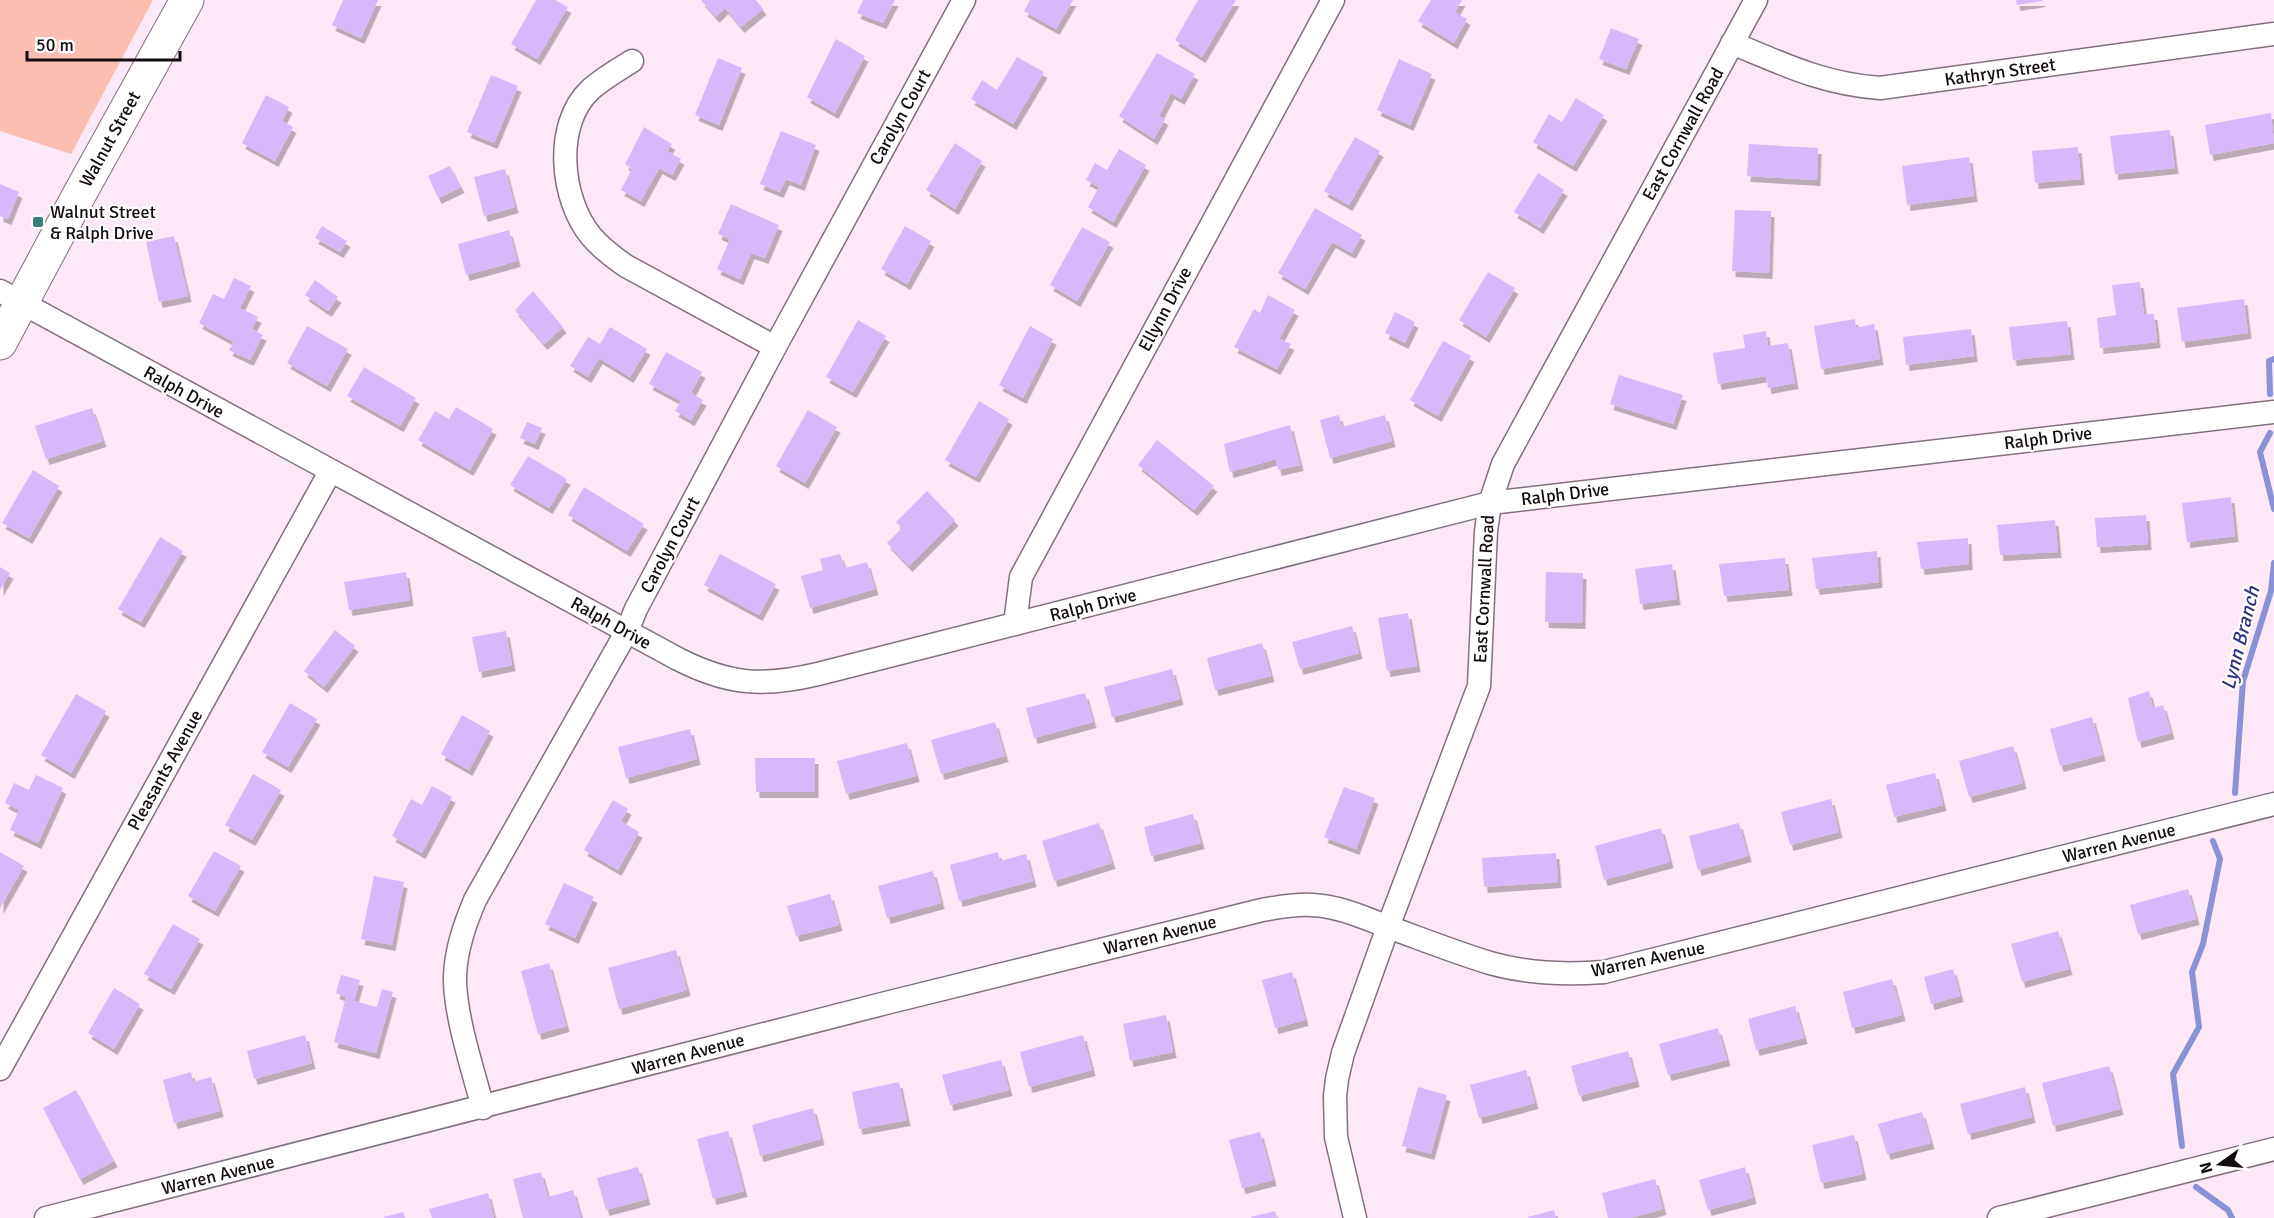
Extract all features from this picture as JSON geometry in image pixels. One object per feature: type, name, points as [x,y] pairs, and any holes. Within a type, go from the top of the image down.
[{"type":"main road","name":"Walnut Street","points":[[0,343],[11,297],[79,195],[187,0]]},
{"type":"street","name":"Carolyn Court","points":[[483,1107],[458,1004],[455,977],[464,929],[475,900],[627,631],[636,609],[775,347],[964,0]]},
{"type":"street","name":"Ellynn Drive","points":[[1015,624],[1021,578],[1333,0]]},
{"type":"street","name":"East Cornwall Road","points":[[1355,1218],[1336,1137],[1335,1096],[1343,1053],[1479,686],[1486,531],[1490,503],[1503,464],[1756,0]]},
{"type":"street","name":"Kathryn Street","points":[[1732,43],[1821,79],[1854,86],[1880,88],[2274,34]]},
{"type":"street","points":[[632,61],[590,90],[579,104],[570,126],[566,146],[566,180],[578,217],[590,236],[626,266],[775,347]]},
{"type":"street","name":"Ralph Drive","points":[[11,297],[330,472],[699,670],[745,682],[769,683],[801,678],[1490,503],[2274,412]]},
{"type":"street","name":"Pleasants Avenue","points":[[0,1069],[330,472]]},
{"type":"street","name":"Warren Avenue","points":[[46,1218],[874,1006],[1262,910],[1312,905],[1331,908],[1366,917],[1484,961],[1516,969],[1570,974],[1604,972],[2274,804]]},
{"type":"street","points":[[1999,1218],[2274,1149]]},
{"type":"shaded area","points":[[0,0],[153,0],[71,154],[0,131]]},
{"type":"building","points":[[343,0],[378,0],[361,38],[332,25]]},
{"type":"building","points":[[536,0],[555,0],[568,7],[537,59],[511,44]]},
{"type":"building","points":[[701,0],[756,0],[763,9],[741,27],[725,8],[716,17]]},
{"type":"building","points":[[863,0],[895,0],[883,23],[857,13]]},
{"type":"building","points":[[1030,0],[1073,0],[1056,29],[1024,11]]},
{"type":"building","points":[[1198,0],[1236,0],[1202,57],[1175,40]]},
{"type":"building","points":[[1431,0],[1462,0],[1455,12],[1467,19],[1454,43],[1418,21]]},
{"type":"building","points":[[2016,0],[2042,0],[2042,1],[2017,5]]},
{"type":"building","points":[[1611,28],[1639,39],[1626,69],[1599,59]]},
{"type":"building","points":[[836,39],[865,56],[835,113],[807,97]]},
{"type":"building","points":[[1157,53],[1195,74],[1181,99],[1171,93],[1159,116],[1165,119],[1154,139],[1119,116]]},
{"type":"building","points":[[1017,57],[1044,72],[1013,124],[971,99],[982,80],[997,90]]},
{"type":"building","points":[[718,58],[742,68],[719,125],[695,115]]},
{"type":"building","points":[[1399,59],[1432,74],[1410,125],[1377,110]]},
{"type":"building","points":[[491,75],[518,86],[494,143],[467,132]]},
{"type":"building","points":[[266,95],[289,107],[282,121],[293,127],[275,161],[242,143]]},
{"type":"building","points":[[1576,98],[1604,115],[1573,166],[1533,142],[1549,114],[1562,122]]},
{"type":"building","points":[[2271,113],[2274,143],[2210,155],[2205,125]]},
{"type":"building","points":[[644,127],[672,144],[667,151],[681,159],[672,175],[659,168],[641,201],[621,190],[632,169],[625,164]]},
{"type":"building","points":[[2170,130],[2175,168],[2115,174],[2110,136]]},
{"type":"building","points":[[781,131],[816,145],[801,185],[786,179],[780,192],[760,184]]},
{"type":"building","points":[[1355,137],[1380,151],[1349,205],[1324,191]]},
{"type":"building","points":[[955,143],[982,161],[955,209],[926,190]]},
{"type":"building","points":[[1749,144],[1818,148],[1817,180],[1747,176]]},
{"type":"building","points":[[2078,147],[2081,179],[2035,183],[2032,151]]},
{"type":"building","points":[[1119,149],[1146,165],[1113,222],[1088,207],[1099,187],[1086,180],[1095,163],[1107,170]]},
{"type":"building","points":[[1969,157],[1974,196],[1907,205],[1902,166]]},
{"type":"building","points":[[450,166],[461,187],[438,198],[428,176]]},
{"type":"building","points":[[505,169],[515,207],[484,216],[474,177]]},
{"type":"building","points":[[1538,173],[1564,190],[1540,228],[1514,212]]},
{"type":"building","points":[[0,184],[19,192],[8,219],[0,216]]},
{"type":"building","points":[[731,204],[779,225],[765,258],[751,253],[740,279],[717,269],[730,239],[718,234]]},
{"type":"building","points":[[1315,208],[1362,235],[1352,253],[1332,242],[1305,289],[1278,273]]},
{"type":"building","points":[[1735,210],[1771,211],[1769,273],[1732,271]]},
{"type":"building","points":[[322,226],[347,241],[340,252],[315,238]]},
{"type":"building","points":[[905,226],[931,241],[907,284],[881,269]]},
{"type":"building","points":[[1082,227],[1110,242],[1077,301],[1050,285]]},
{"type":"building","points":[[509,230],[517,261],[466,275],[458,244]]},
{"type":"building","points":[[174,236],[188,296],[159,302],[146,242]]},
{"type":"building","points":[[1488,272],[1515,288],[1486,337],[1459,320]]},
{"type":"building","points":[[234,278],[251,286],[240,308],[258,317],[252,329],[263,335],[250,360],[229,350],[234,342],[199,323],[213,294],[224,299]]},
{"type":"building","points":[[315,280],[338,297],[328,311],[305,295]]},
{"type":"building","points":[[2140,282],[2144,314],[2154,314],[2157,342],[2100,348],[2097,318],[2116,315],[2112,285]]},
{"type":"building","points":[[533,291],[563,327],[544,344],[515,310]]},
{"type":"building","points":[[1268,295],[1295,310],[1279,339],[1291,344],[1277,369],[1234,347],[1254,309],[1260,313]]},
{"type":"building","points":[[2244,299],[2248,333],[2182,342],[2177,308]]},
{"type":"building","points":[[1395,312],[1415,322],[1405,343],[1385,333]]},
{"type":"building","points":[[1855,319],[1856,328],[1874,324],[1880,359],[1821,369],[1814,326]]},
{"type":"building","points":[[858,320],[886,336],[853,392],[826,377]]},
{"type":"building","points":[[2067,321],[2071,354],[2013,360],[2009,327]]},
{"type":"building","points":[[307,326],[348,349],[327,386],[287,363]]},
{"type":"building","points":[[1030,326],[1053,339],[1023,398],[999,385]]},
{"type":"building","points":[[610,327],[647,349],[630,377],[599,358],[588,377],[570,366],[588,337],[600,344]]},
{"type":"building","points":[[1971,329],[1974,356],[1906,365],[1903,337]]},
{"type":"building","points":[[1766,331],[1768,346],[1788,343],[1795,383],[1768,388],[1766,376],[1718,384],[1713,353],[1745,348],[1743,335]]},
{"type":"building","points":[[1443,341],[1471,356],[1438,416],[1410,400]]},
{"type":"building","points":[[666,352],[702,372],[691,393],[703,400],[691,420],[675,411],[681,401],[649,384]]},
{"type":"building","points":[[364,367],[416,398],[400,426],[347,396]]},
{"type":"building","points":[[1619,375],[1683,395],[1673,424],[1610,404]]},
{"type":"building","points":[[979,401],[1009,419],[976,477],[945,460]]},
{"type":"building","points":[[456,407],[493,429],[470,470],[418,440],[435,411],[449,419]]},
{"type":"building","points":[[92,408],[103,441],[46,459],[35,426]]},
{"type":"building","points":[[808,410],[837,427],[805,483],[776,466]]},
{"type":"building","points":[[1339,415],[1342,427],[1385,415],[1392,441],[1330,458],[1320,420]]},
{"type":"building","points":[[527,422],[542,428],[535,444],[520,438]]},
{"type":"building","points":[[1290,425],[1300,465],[1278,470],[1276,459],[1230,472],[1224,444]]},
{"type":"building","points":[[1157,440],[1214,486],[1194,510],[1138,465]]},
{"type":"building","points":[[528,456],[567,479],[549,508],[510,485]]},
{"type":"building","points":[[33,470],[59,486],[29,538],[2,523]]},
{"type":"building","points":[[584,487],[644,524],[627,551],[568,515]]},
{"type":"building","points":[[927,491],[955,520],[909,566],[887,543],[902,528],[896,522]]},
{"type":"building","points":[[2231,497],[2235,536],[2187,542],[2182,503]]},
{"type":"building","points":[[2146,515],[2148,544],[2097,547],[2095,518]]},
{"type":"building","points":[[2055,520],[2058,552],[2000,555],[1997,525]]},
{"type":"building","points":[[160,537],[183,551],[141,622],[118,609]]},
{"type":"building","points":[[1968,538],[1969,564],[1921,569],[1917,542]]},
{"type":"building","points":[[1877,551],[1879,582],[1816,589],[1812,558]]},
{"type":"building","points":[[720,554],[776,584],[759,615],[704,585]]},
{"type":"building","points":[[840,554],[845,568],[867,562],[875,589],[810,608],[801,576],[823,570],[820,559]]},
{"type":"building","points":[[1785,558],[1789,590],[1724,596],[1719,564]]},
{"type":"building","points":[[1672,564],[1677,599],[1640,604],[1635,569]]},
{"type":"building","points":[[0,567],[10,573],[0,590]]},
{"type":"building","points":[[406,572],[410,600],[349,610],[344,582]]},
{"type":"building","points":[[1546,572],[1583,573],[1582,623],[1545,622]]},
{"type":"building","points":[[1408,613],[1417,666],[1387,671],[1378,618]]},
{"type":"building","points":[[1352,626],[1359,653],[1300,669],[1292,642]]},
{"type":"building","points":[[335,630],[355,646],[324,687],[304,671]]},
{"type":"building","points":[[506,631],[512,665],[479,672],[472,637]]},
{"type":"building","points":[[1262,643],[1271,676],[1215,690],[1207,658]]},
{"type":"building","points":[[1172,669],[1180,699],[1112,717],[1104,687]]},
{"type":"building","points":[[2149,691],[2153,708],[2163,705],[2171,733],[2138,742],[2128,698]]},
{"type":"building","points":[[1085,693],[1093,722],[1034,738],[1026,708]]},
{"type":"building","points":[[76,694],[106,711],[71,773],[41,755]]},
{"type":"building","points":[[290,703],[317,719],[288,767],[262,752]]},
{"type":"building","points":[[462,715],[490,731],[469,770],[441,754]]},
{"type":"building","points":[[2092,717],[2102,755],[2060,766],[2050,729]]},
{"type":"building","points":[[995,722],[1005,756],[941,774],[931,740]]},
{"type":"building","points":[[690,729],[697,759],[626,778],[618,747]]},
{"type":"building","points":[[907,743],[916,776],[846,794],[837,761]]},
{"type":"building","points":[[2013,746],[2023,783],[1969,797],[1959,761]]},
{"type":"building","points":[[755,758],[815,758],[815,792],[756,792]]},
{"type":"building","points":[[1935,773],[1943,805],[1894,817],[1886,785]]},
{"type":"building","points":[[253,774],[281,790],[252,840],[225,825]]},
{"type":"building","points":[[36,775],[63,788],[38,843],[10,830],[19,810],[5,803],[14,783],[29,790]]},
{"type":"building","points":[[432,786],[452,797],[422,853],[392,836],[411,799],[422,805]]},
{"type":"building","points":[[1344,787],[1375,798],[1356,849],[1324,837]]},
{"type":"building","points":[[1831,799],[1839,832],[1790,845],[1781,812]]},
{"type":"building","points":[[613,800],[628,809],[621,821],[639,832],[618,870],[584,850]]},
{"type":"building","points":[[1193,814],[1201,843],[1151,856],[1144,827]]},
{"type":"building","points":[[1099,823],[1112,863],[1054,881],[1042,841]]},
{"type":"building","points":[[1739,823],[1748,856],[1698,870],[1689,836]]},
{"type":"building","points":[[1661,828],[1670,862],[1604,880],[1595,846]]},
{"type":"building","points":[[214,851],[241,866],[215,911],[188,896]]},
{"type":"building","points":[[0,852],[24,866],[0,908]]},
{"type":"building","points":[[998,852],[1000,861],[1026,854],[1033,881],[959,901],[950,865]]},
{"type":"building","points":[[1556,853],[1558,882],[1484,887],[1482,858]]},
{"type":"building","points":[[933,871],[941,903],[887,918],[878,886]]},
{"type":"building","points":[[374,876],[404,882],[392,945],[361,939]]},
{"type":"building","points":[[564,883],[594,897],[575,938],[545,924]]},
{"type":"building","points":[[2188,889],[2196,919],[2138,934],[2130,905]]},
{"type":"building","points":[[830,894],[839,925],[796,936],[787,906]]},
{"type":"building","points":[[173,924],[200,939],[171,989],[144,974]]},
{"type":"building","points":[[2058,931],[2069,969],[2022,982],[2011,944]]},
{"type":"building","points":[[676,950],[687,990],[619,1009],[608,968]]},
{"type":"building","points":[[549,963],[566,1026],[538,1034],[521,971]]},
{"type":"building","points":[[1953,969],[1960,996],[1931,1004],[1924,977]]},
{"type":"building","points":[[1292,972],[1305,1020],[1275,1028],[1262,980]]},
{"type":"building","points":[[341,975],[360,980],[354,1001],[377,1007],[382,989],[393,992],[376,1053],[334,1042],[346,997],[336,993]]},
{"type":"building","points":[[1892,979],[1902,1015],[1852,1028],[1843,992]]},
{"type":"building","points":[[114,988],[140,1004],[114,1049],[88,1033]]},
{"type":"building","points":[[1795,1006],[1804,1038],[1756,1050],[1748,1019]]},
{"type":"building","points":[[1166,1015],[1173,1052],[1130,1061],[1123,1024]]},
{"type":"building","points":[[1718,1028],[1727,1060],[1668,1075],[1659,1044]]},
{"type":"building","points":[[305,1035],[312,1063],[254,1079],[247,1051]]},
{"type":"building","points":[[1083,1035],[1092,1070],[1029,1087],[1020,1052]]},
{"type":"building","points":[[1628,1051],[1636,1081],[1579,1096],[1571,1066]]},
{"type":"building","points":[[1001,1060],[1009,1090],[950,1105],[942,1075]]},
{"type":"building","points":[[2109,1066],[2120,1109],[2053,1126],[2042,1083]]},
{"type":"building","points":[[1526,1070],[1535,1103],[1479,1118],[1470,1085]]},
{"type":"building","points":[[191,1072],[193,1082],[211,1077],[220,1111],[174,1123],[163,1080]]},
{"type":"building","points":[[899,1082],[907,1120],[859,1129],[852,1092]]},
{"type":"building","points":[[1418,1087],[1447,1095],[1431,1154],[1402,1146]]},
{"type":"building","points":[[2025,1087],[2032,1117],[1968,1134],[1960,1104]]},
{"type":"building","points":[[76,1090],[114,1161],[80,1179],[43,1108]]},
{"type":"building","points":[[813,1108],[821,1139],[760,1156],[752,1125]]},
{"type":"building","points":[[1922,1112],[1931,1143],[1887,1154],[1878,1124]]},
{"type":"building","points":[[728,1131],[744,1191],[713,1199],[697,1139]]},
{"type":"building","points":[[1260,1132],[1273,1180],[1242,1188],[1229,1140]]},
{"type":"building","points":[[1854,1135],[1863,1174],[1821,1183],[1812,1145]]},
{"type":"building","points":[[638,1167],[647,1199],[606,1210],[597,1178]]},
{"type":"building","points":[[1745,1167],[1753,1198],[1708,1210],[1699,1180]]},
{"type":"building","points":[[541,1172],[548,1197],[573,1190],[581,1218],[523,1218],[513,1179]]},
{"type":"building","points":[[1655,1179],[1663,1209],[1630,1218],[1608,1218],[1602,1193]]},
{"type":"building","points":[[488,1193],[494,1218],[432,1218],[429,1209]]},
{"type":"building","points":[[1554,1210],[1556,1218],[1528,1218],[1528,1217]]},
{"type":"building","points":[[1275,1211],[1277,1218],[1251,1218],[1251,1217]]},
{"type":"building","points":[[403,1212],[405,1218],[384,1218],[384,1217]]},
{"type":"waterway","name":"Lynn Branch","points":[[2270,394],[2269,361],[2274,359]]},
{"type":"waterway","name":"Lynn Branch","points":[[2270,433],[2260,452],[2274,509]]},
{"type":"waterway","name":"Lynn Branch","points":[[2235,793],[2243,681],[2271,591],[2274,563]]},
{"type":"waterway","name":"Lynn Branch","points":[[2182,1146],[2173,1074],[2199,1027],[2192,972],[2203,944],[2220,859],[2213,841]]},
{"type":"waterway","name":"Lynn Branch","points":[[2196,1187],[2228,1210],[2232,1218]]},
{"type":"place","name":"Walnut Street & Ralph Drive","points":[[38,222]]}]
